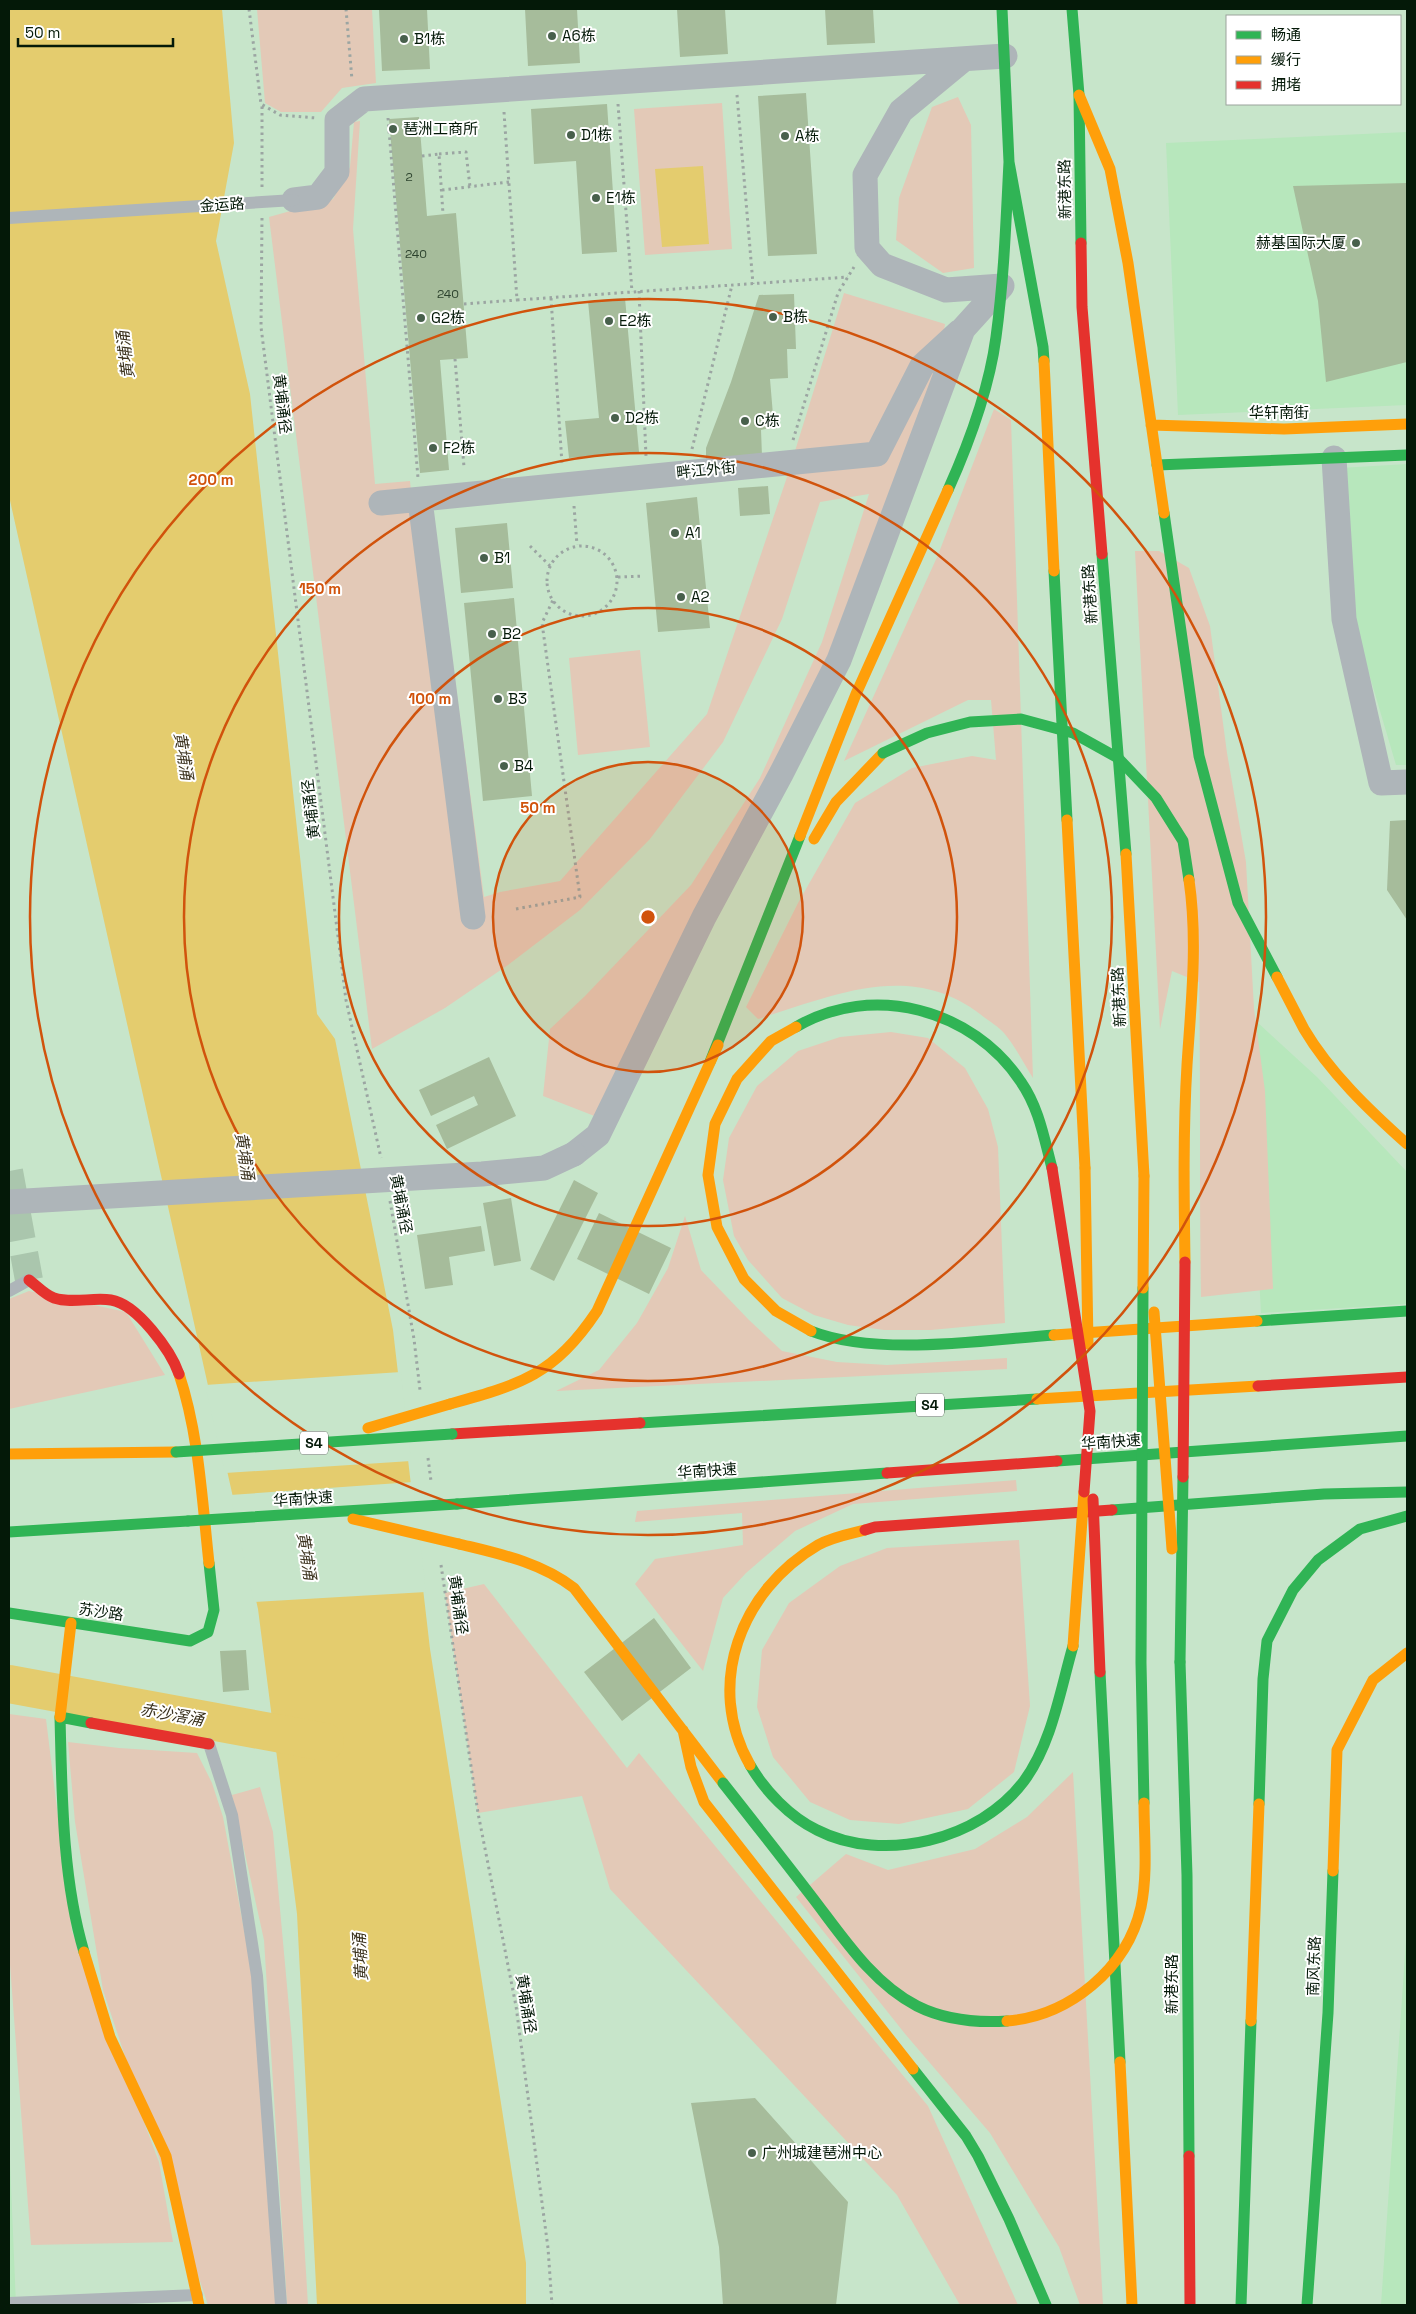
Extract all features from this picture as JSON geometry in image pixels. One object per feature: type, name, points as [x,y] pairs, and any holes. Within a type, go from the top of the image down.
[{"type":"main road","points":[[710,1062],[856,694],[967,448],[982,397],[996,339],[1002,286],[1009,162],[1002,9]]},
{"type":"main road","name":"新港东路","points":[[1072,9],[1078,95],[1082,306],[1127,870],[1144,1176]]},
{"type":"main road","points":[[1078,95],[1110,169],[1128,263],[1199,756],[1238,903],[1306,1030],[1337,1074],[1373,1113],[1407,1144]]},
{"type":"main road","points":[[1009,162],[1043,347],[1085,1168],[1090,1411],[1100,1672],[1132,2305]]},
{"type":"main road","name":"华轩南街","points":[[1151,425],[1284,429],[1407,424]]},
{"type":"main road","points":[[1156,465],[1407,455]]},
{"type":"main road","points":[[811,846],[824,819],[840,795],[883,752],[928,733],[970,722],[1021,719],[1073,733],[1118,758],[1156,798],[1183,841],[1191,894],[1195,950],[1184,1134],[1186,1319],[1180,1662]]},
{"type":"main road","points":[[318,1443],[528,1380],[545,1370],[576,1342],[597,1311],[794,882]]},
{"type":"main road","points":[[1407,1310],[952,1342],[908,1344],[856,1342],[817,1333],[784,1317],[756,1294],[733,1263],[717,1230],[708,1190],[708,1149],[722,1104],[742,1070],[761,1049],[787,1030],[814,1016],[842,1008],[876,1004],[907,1006],[939,1015],[973,1031],[1004,1058],[1025,1089],[1040,1121],[1052,1168],[1090,1411],[1073,1646],[1052,1720],[1031,1770],[1017,1788],[997,1807],[977,1821],[946,1836],[910,1843],[876,1846],[816,1830],[786,1808],[762,1783],[743,1754],[731,1721],[729,1679],[738,1641],[753,1610],[770,1586],[794,1562],[819,1546],[846,1534],[875,1527],[1324,1494],[1407,1492]]},
{"type":"main road","points":[[1144,1176],[1180,1662]]},
{"type":"main road","points":[[324,1512],[522,1560],[563,1579],[574,1588],[619,1645],[723,1783],[856,1952],[900,1995],[929,2011],[954,2018],[999,2021],[1027,2018],[1053,2011],[1073,2000],[1092,1985],[1122,1952],[1140,1910],[1145,1876],[1141,1663],[1144,1176]]},
{"type":"main road","name":"苏沙路","points":[[9,1613],[190,1641],[208,1632],[214,1610],[200,1480],[185,1393],[175,1363],[136,1313],[112,1300],[84,1301],[54,1298],[28,1280]]},
{"type":"main road","name":"S4","points":[[9,1454],[176,1452],[1407,1377]]},
{"type":"main road","name":"华南快速","points":[[9,1532],[457,1504],[1407,1436]]},
{"type":"main road","points":[[1241,2305],[1263,1679],[1267,1641],[1293,1590],[1318,1560],[1360,1528],[1407,1516]]},
{"type":"main road","points":[[71,1623],[60,1717],[62,1811],[76,1925],[110,2037],[166,2156],[198,2300]]},
{"type":"main road","name":"南风东路","points":[[1307,2305],[1328,2013],[1337,1750],[1373,1680],[1407,1653]]},
{"type":"main road","name":"新港东路","points":[[1180,1662],[1186,1876],[1190,2305]]},
{"type":"main road","points":[[60,1717],[122,1730],[209,1744]]},
{"type":"main road","points":[[683,1730],[689,1765],[695,1784],[704,1802],[966,2136],[1004,2205],[1046,2305]]},
{"type":"street","points":[[337,120],[369,99],[918,53],[964,59],[1005,56]]},
{"type":"street","points":[[964,59],[901,111],[865,175],[867,248],[882,265],[946,290],[1002,286]]},
{"type":"street","name":"金运路","points":[[294,200],[318,197],[337,172],[337,120]]},
{"type":"street","points":[[9,1202],[482,1174],[544,1168],[574,1154],[598,1135],[704,917],[781,774],[839,660],[963,329],[1002,286]]},
{"type":"street","name":"畔江外街","points":[[382,503],[876,454],[922,366],[963,329]]},
{"type":"street","points":[[1334,458],[1344,619],[1381,783],[1407,782]]},
{"type":"street","points":[[420,500],[473,917]]},
{"type":"lane","name":"金运路","points":[[9,218],[294,200]]},
{"type":"lane","points":[[9,1291],[28,1280]]},
{"type":"lane","points":[[209,1744],[232,1815],[257,1976],[281,2305]]},
{"type":"lane","points":[[9,2303],[198,2300]]},
{"type":"path","points":[[249,9],[262,105],[262,192]]},
{"type":"path","points":[[346,9],[369,99],[420,500]]},
{"type":"path","points":[[737,90],[753,284]]},
{"type":"path","points":[[618,98],[632,292]]},
{"type":"path","points":[[262,105],[280,116],[337,120]]},
{"type":"path","points":[[503,106],[517,300]]},
{"type":"path","points":[[439,154],[466,152],[470,187]]},
{"type":"path","points":[[422,156],[439,154],[443,214]]},
{"type":"path","points":[[442,190],[509,182]]},
{"type":"path","name":"黄埔涌径","points":[[262,211],[261,327],[346,1000],[382,1164]]},
{"type":"path","points":[[786,462],[838,293],[867,248]]},
{"type":"path","points":[[464,304],[848,277]]},
{"type":"path","points":[[691,454],[732,285]]},
{"type":"path","points":[[638,292],[646,457]]},
{"type":"path","points":[[551,298],[563,472]]},
{"type":"path","points":[[455,359],[464,467]]},
{"type":"path","points":[[574,498],[577,545]]},
{"type":"path","points":[[577,545],[589,545],[600,549],[612,561],[618,577],[617,589],[605,609],[583,617],[571,615],[560,609],[548,589],[547,578],[550,566],[556,556],[566,549],[577,545]]},
{"type":"path","points":[[530,546],[550,566]]},
{"type":"path","points":[[618,577],[644,576]]},
{"type":"path","points":[[516,909],[580,897],[542,623],[553,600]]},
{"type":"path","name":"黄埔涌径","points":[[389,1193],[414,1339],[421,1398]]},
{"type":"path","points":[[428,1457],[432,1487]]},
{"type":"path","name":"黄埔涌径","points":[[440,1556],[478,1813],[516,2006],[548,2248],[552,2305]]},
{"type":"shaded area","points":[[257,9],[372,9],[376,83],[342,88],[321,112],[281,112],[265,103]]},
{"type":"shaded area","points":[[958,97],[971,125],[974,268],[943,273],[896,240],[899,198],[932,107]]},
{"type":"shaded area","points":[[722,103],[732,249],[645,255],[634,109]]},
{"type":"shaded area","points":[[360,121],[353,229],[375,484],[410,481],[413,512],[432,509],[484,897],[500,892],[560,881],[707,714],[786,480],[844,293],[945,324],[935,391],[824,673],[597,1117],[543,1096],[550,1029],[585,996],[691,885],[760,778],[822,642],[869,494],[820,502],[782,619],[723,742],[650,839],[580,910],[508,965],[445,1008],[372,1049],[269,217],[333,199],[350,167],[354,122]]},
{"type":"shaded area","points":[[1407,132],[1407,405],[1178,415],[1166,143]]},
{"type":"shaded area","points":[[994,409],[1011,420],[1033,1078],[1012,1044],[999,1028],[953,998],[926,989],[898,986],[842,993],[758,1019],[746,1007],[798,903],[855,803],[912,768],[972,756],[996,760],[991,700],[968,700],[844,761],[938,555]]},
{"type":"shaded area","points":[[1407,464],[1407,765],[1396,765],[1352,616],[1340,468]]},
{"type":"shaded area","points":[[1135,551],[1159,551],[1189,568],[1210,626],[1227,753],[1246,862],[1254,1009],[1265,1091],[1273,1289],[1201,1297],[1199,982],[1172,971],[1160,1029]]},
{"type":"shaded area","points":[[640,650],[650,747],[578,755],[569,658]]},
{"type":"shaded area","points":[[1245,1011],[1317,1077],[1407,1172],[1407,1304],[1261,1313]]},
{"type":"shaded area","points":[[891,1032],[928,1038],[965,1068],[988,1109],[998,1147],[1005,1323],[931,1330],[884,1330],[848,1325],[814,1315],[782,1298],[748,1260],[734,1236],[723,1180],[729,1138],[757,1086],[798,1051],[840,1037]]},
{"type":"shaded area","points":[[685,1216],[701,1270],[782,1351],[837,1362],[887,1365],[1007,1358],[1007,1369],[556,1391],[599,1370],[637,1323],[668,1268]]},
{"type":"shaded area","points":[[29,1291],[126,1312],[165,1375],[9,1409],[9,1299]]},
{"type":"shaded area","points":[[1016,1480],[1017,1491],[853,1504],[795,1531],[746,1573],[723,1598],[703,1671],[635,1584],[655,1559],[743,1545],[742,1513],[635,1522],[637,1511]]},
{"type":"shaded area","points":[[1019,1540],[1030,1706],[1014,1772],[968,1809],[899,1824],[850,1820],[810,1802],[773,1757],[757,1707],[762,1650],[789,1603],[840,1566],[887,1548]]},
{"type":"shaded area","points":[[484,1584],[627,1768],[639,1753],[928,2106],[1018,2305],[960,2305],[897,2195],[610,1889],[582,1796],[478,1813],[445,1593]]},
{"type":"shaded area","points":[[9,1714],[46,1719],[72,1931],[159,2162],[173,2242],[31,2245],[9,1951]]},
{"type":"shaded area","points":[[68,1742],[119,1748],[197,1753],[212,1783],[223,1817],[253,1978],[276,2305],[208,2305],[103,1990],[75,1822]]},
{"type":"shaded area","points":[[1073,1772],[1103,2305],[1080,2305],[1059,2247],[990,2133],[906,2035],[796,1897],[846,1854],[888,1870],[975,1849],[1027,1817]]},
{"type":"shaded area","points":[[260,1787],[273,1832],[292,2041],[308,2305],[287,2305],[264,1940],[232,1795]]},
{"type":"shaded area","points":[[1407,1925],[1407,2305],[1381,2305]]},
{"type":"shaded area","points":[[9,2137],[16,2305],[9,2305]]},
{"type":"water","name":"黄埔涌","points":[[9,9],[222,9],[234,143],[216,241],[250,394],[317,1014],[335,1039],[393,1330],[430,1649],[526,2263],[526,2305],[317,2305],[297,1914],[258,1609],[9,496]]},
{"type":"water","points":[[703,166],[709,244],[662,247],[655,169]]},
{"type":"pier","points":[[401,1372],[411,1461],[225,1473],[205,1385]]},
{"type":"pier","points":[[413,1482],[426,1592],[254,1602],[230,1495]]},
{"type":"building","name":"B1栋","points":[[379,9],[427,9],[430,69],[382,71]]},
{"type":"building","name":"A6栋","points":[[525,9],[577,9],[580,63],[528,66]]},
{"type":"building","points":[[677,9],[725,9],[728,54],[680,57]]},
{"type":"building","points":[[825,9],[873,9],[875,43],[827,45]]},
{"type":"building","name":"A栋","points":[[806,93],[817,254],[768,256],[758,96]]},
{"type":"building","name":"D1栋","points":[[607,104],[617,252],[582,254],[576,161],[534,164],[531,109]]},
{"type":"building","points":[[419,117],[427,216],[456,213],[468,358],[440,360],[449,470],[420,473],[389,119]]},
{"type":"building","name":"赫基国际大厦","points":[[1407,183],[1407,362],[1326,382],[1318,301],[1293,186]]},
{"type":"building","points":[[794,294],[796,349],[787,349],[788,378],[770,379],[774,427],[761,430],[762,456],[706,460],[706,448],[731,382],[759,295]]},
{"type":"building","points":[[625,298],[639,452],[569,458],[565,421],[599,418],[588,301]]},
{"type":"building","points":[[768,486],[770,514],[740,516],[738,488]]},
{"type":"building","points":[[697,497],[710,628],[658,632],[646,503]]},
{"type":"building","name":"B1","points":[[507,523],[513,588],[461,593],[455,528]]},
{"type":"building","points":[[514,598],[532,796],[483,801],[464,603]]},
{"type":"building","points":[[1407,820],[1407,920],[1387,890],[1390,821]]},
{"type":"building","points":[[489,1057],[516,1116],[447,1149],[436,1125],[478,1105],[474,1096],[431,1116],[419,1090]]},
{"type":"building","points":[[574,1180],[598,1193],[554,1281],[530,1269]]},
{"type":"building","points":[[511,1198],[521,1261],[494,1266],[483,1203]]},
{"type":"building","points":[[599,1213],[671,1248],[649,1294],[577,1259]]},
{"type":"building","points":[[481,1226],[485,1251],[449,1257],[453,1285],[425,1289],[417,1235]]},
{"type":"building","points":[[654,1618],[691,1668],[622,1721],[584,1672]]},
{"type":"building","points":[[246,1650],[249,1690],[223,1692],[220,1651]]},
{"type":"building","name":"广州城建琶洲中心","points":[[755,2098],[848,2202],[836,2305],[723,2305],[719,2247],[691,2103]]},
{"type":"waterway","name":"赤沙滘涌","points":[[9,1684],[325,1742]]},
{"type":"tunnel","points":[[9,1171],[29,1280]]},
{"type":"traffic: fast","points":[[1002,9],[1009,162],[1044,361]]},
{"type":"traffic: fast","points":[[1072,9],[1079,95],[1081,243]]},
{"type":"traffic: fast","points":[[948,490],[978,415],[993,357],[1003,271],[1009,162]]},
{"type":"traffic: fast","points":[[1157,465],[1407,455]]},
{"type":"traffic: fast","points":[[1164,513],[1199,756],[1238,903],[1277,977]]},
{"type":"traffic: fast","points":[[1102,554],[1126,854]]},
{"type":"traffic: fast","points":[[1054,571],[1067,820]]},
{"type":"traffic: fast","points":[[883,753],[927,733],[970,722],[1021,719],[1073,733],[1118,758],[1156,798],[1183,841],[1189,880]]},
{"type":"traffic: fast","points":[[710,1062],[800,836]]},
{"type":"traffic: fast","points":[[796,1027],[826,1013],[856,1006],[888,1005],[919,1010],[949,1021],[976,1036],[1001,1057],[1021,1082],[1037,1113],[1052,1168]]},
{"type":"traffic: fast","points":[[1143,1288],[1141,1663],[1144,1803]]},
{"type":"traffic: fast","points":[[1257,1321],[1407,1311]]},
{"type":"traffic: fast","points":[[811,1331],[838,1339],[898,1345],[964,1343],[1054,1335]]},
{"type":"traffic: fast","points":[[640,1423],[1037,1399]]},
{"type":"traffic: fast","points":[[176,1452],[452,1434]]},
{"type":"traffic: fast","points":[[1057,1461],[1407,1436]]},
{"type":"traffic: fast","points":[[457,1504],[887,1473]]},
{"type":"traffic: fast","points":[[1180,1662],[1183,1477]]},
{"type":"traffic: fast","points":[[1112,1510],[1324,1494],[1407,1492]]},
{"type":"traffic: fast","points":[[188,1521],[457,1504]]},
{"type":"traffic: fast","points":[[1259,1804],[1263,1679],[1267,1641],[1293,1590],[1318,1560],[1360,1529],[1407,1516]]},
{"type":"traffic: fast","points":[[9,1532],[188,1521]]},
{"type":"traffic: fast","points":[[9,1613],[190,1641],[208,1632],[214,1610],[209,1563]]},
{"type":"traffic: fast","points":[[750,1765],[771,1794],[788,1811],[807,1825],[843,1840],[871,1845],[900,1845],[929,1840],[957,1831],[982,1818],[1005,1801],[1024,1781],[1034,1766],[1054,1716],[1073,1646]]},
{"type":"traffic: fast","points":[[1180,1662],[1187,1875],[1189,2156]]},
{"type":"traffic: fast","points":[[1100,1672],[1120,2062]]},
{"type":"traffic: fast","points":[[84,1952],[71,1895],[67,1865],[64,1835],[60,1717],[91,1723]]},
{"type":"traffic: fast","points":[[723,1783],[859,1958],[886,1985],[917,2006],[939,2015],[972,2021],[1007,2021]]},
{"type":"traffic: fast","points":[[1307,2305],[1328,2013],[1333,1871]]},
{"type":"traffic: fast","points":[[1241,2305],[1251,2021]]},
{"type":"traffic: fast","points":[[913,2069],[966,2136],[978,2156],[1009,2219],[1046,2305]]},
{"type":"traffic: slow","points":[[1079,95],[1110,169],[1128,263],[1164,513]]},
{"type":"traffic: slow","points":[[1044,361],[1054,571]]},
{"type":"traffic: slow","points":[[1151,425],[1284,429],[1407,424]]},
{"type":"traffic: slow","points":[[800,836],[856,694],[948,490]]},
{"type":"traffic: slow","points":[[814,839],[836,802],[883,753]]},
{"type":"traffic: slow","points":[[1067,820],[1085,1168]]},
{"type":"traffic: slow","points":[[1126,854],[1144,1176]]},
{"type":"traffic: slow","points":[[1185,1262],[1185,1114],[1193,949],[1192,903],[1189,880]]},
{"type":"traffic: slow","points":[[1277,977],[1304,1029],[1326,1061],[1365,1104],[1407,1144]]},
{"type":"traffic: slow","points":[[796,1027],[771,1041],[737,1079],[715,1124],[708,1175],[717,1227],[744,1279],[776,1311],[811,1331]]},
{"type":"traffic: slow","points":[[450,1404],[517,1383],[534,1374],[566,1350],[581,1333],[597,1311],[718,1045]]},
{"type":"traffic: slow","points":[[1085,1168],[1088,1344]]},
{"type":"traffic: slow","points":[[1143,1288],[1144,1176]]},
{"type":"traffic: slow","points":[[1154,1312],[1172,1549]]},
{"type":"traffic: slow","points":[[1054,1335],[1257,1321]]},
{"type":"traffic: slow","points":[[179,1374],[186,1397],[195,1444],[209,1563]]},
{"type":"traffic: slow","points":[[1037,1399],[1258,1386]]},
{"type":"traffic: slow","points":[[368,1428],[450,1404]]},
{"type":"traffic: slow","points":[[9,1454],[176,1452]]},
{"type":"traffic: slow","points":[[1073,1646],[1084,1492]]},
{"type":"traffic: slow","points":[[353,1519],[459,1544]]},
{"type":"traffic: slow","points":[[750,1765],[737,1734],[730,1703],[731,1672],[738,1642],[751,1613],[768,1587],[791,1564],[823,1542],[865,1530]]},
{"type":"traffic: slow","points":[[459,1544],[504,1555],[533,1565],[574,1588],[723,1783]]},
{"type":"traffic: slow","points":[[60,1717],[71,1623]]},
{"type":"traffic: slow","points":[[1333,1871],[1337,1750],[1373,1680],[1407,1653]]},
{"type":"traffic: slow","points":[[683,1730],[691,1767],[704,1802],[913,2069]]},
{"type":"traffic: slow","points":[[1007,2021],[1030,2017],[1052,2010],[1073,1999],[1109,1969],[1123,1950],[1134,1929],[1143,1894],[1145,1868],[1144,1803]]},
{"type":"traffic: slow","points":[[1251,2021],[1259,1804]]},
{"type":"traffic: slow","points":[[84,1952],[110,2037],[166,2156],[199,2305]]},
{"type":"traffic: slow","points":[[1120,2062],[1132,2305]]},
{"type":"traffic: jam","points":[[1081,243],[1082,307],[1102,554]]},
{"type":"traffic: jam","points":[[1052,1168],[1090,1411],[1084,1492]]},
{"type":"traffic: jam","points":[[1183,1477],[1185,1262]]},
{"type":"traffic: jam","points":[[29,1280],[51,1297],[61,1300],[104,1299],[121,1303],[142,1319],[152,1330],[169,1353],[179,1374]]},
{"type":"traffic: jam","points":[[1258,1386],[1407,1377]]},
{"type":"traffic: jam","points":[[452,1434],[640,1423]]},
{"type":"traffic: jam","points":[[887,1473],[1057,1461]]},
{"type":"traffic: jam","points":[[1093,1499],[1100,1672]]},
{"type":"traffic: jam","points":[[865,1530],[875,1527],[1112,1510]]},
{"type":"traffic: jam","points":[[91,1723],[209,1744]]},
{"type":"traffic: jam","points":[[1189,2156],[1190,2305]]},
{"type":"place","name":"A6栋","points":[[552,36]]},
{"type":"place","name":"B1栋","points":[[404,39]]},
{"type":"place","name":"琶洲工商所","points":[[393,129]]},
{"type":"place","name":"D1栋","points":[[571,135]]},
{"type":"place","name":"A栋","points":[[785,136]]},
{"type":"place","name":"E1栋","points":[[596,198]]},
{"type":"place","name":"赫基国际大厦","points":[[1356,243]]},
{"type":"place","name":"B栋","points":[[773,317]]},
{"type":"place","name":"G2栋","points":[[421,318]]},
{"type":"place","name":"E2栋","points":[[609,321]]},
{"type":"place","name":"D2栋","points":[[615,418]]},
{"type":"place","name":"C栋","points":[[745,421]]},
{"type":"place","name":"F2栋","points":[[433,448]]},
{"type":"place","name":"A1","points":[[675,533]]},
{"type":"place","name":"B1","points":[[484,558]]},
{"type":"place","name":"A2","points":[[681,597]]},
{"type":"place","name":"B2","points":[[492,634]]},
{"type":"place","name":"B3","points":[[498,699]]},
{"type":"place","name":"B4","points":[[504,766]]},
{"type":"place","name":"广州城建琶洲中心","points":[[752,2153]]}]
